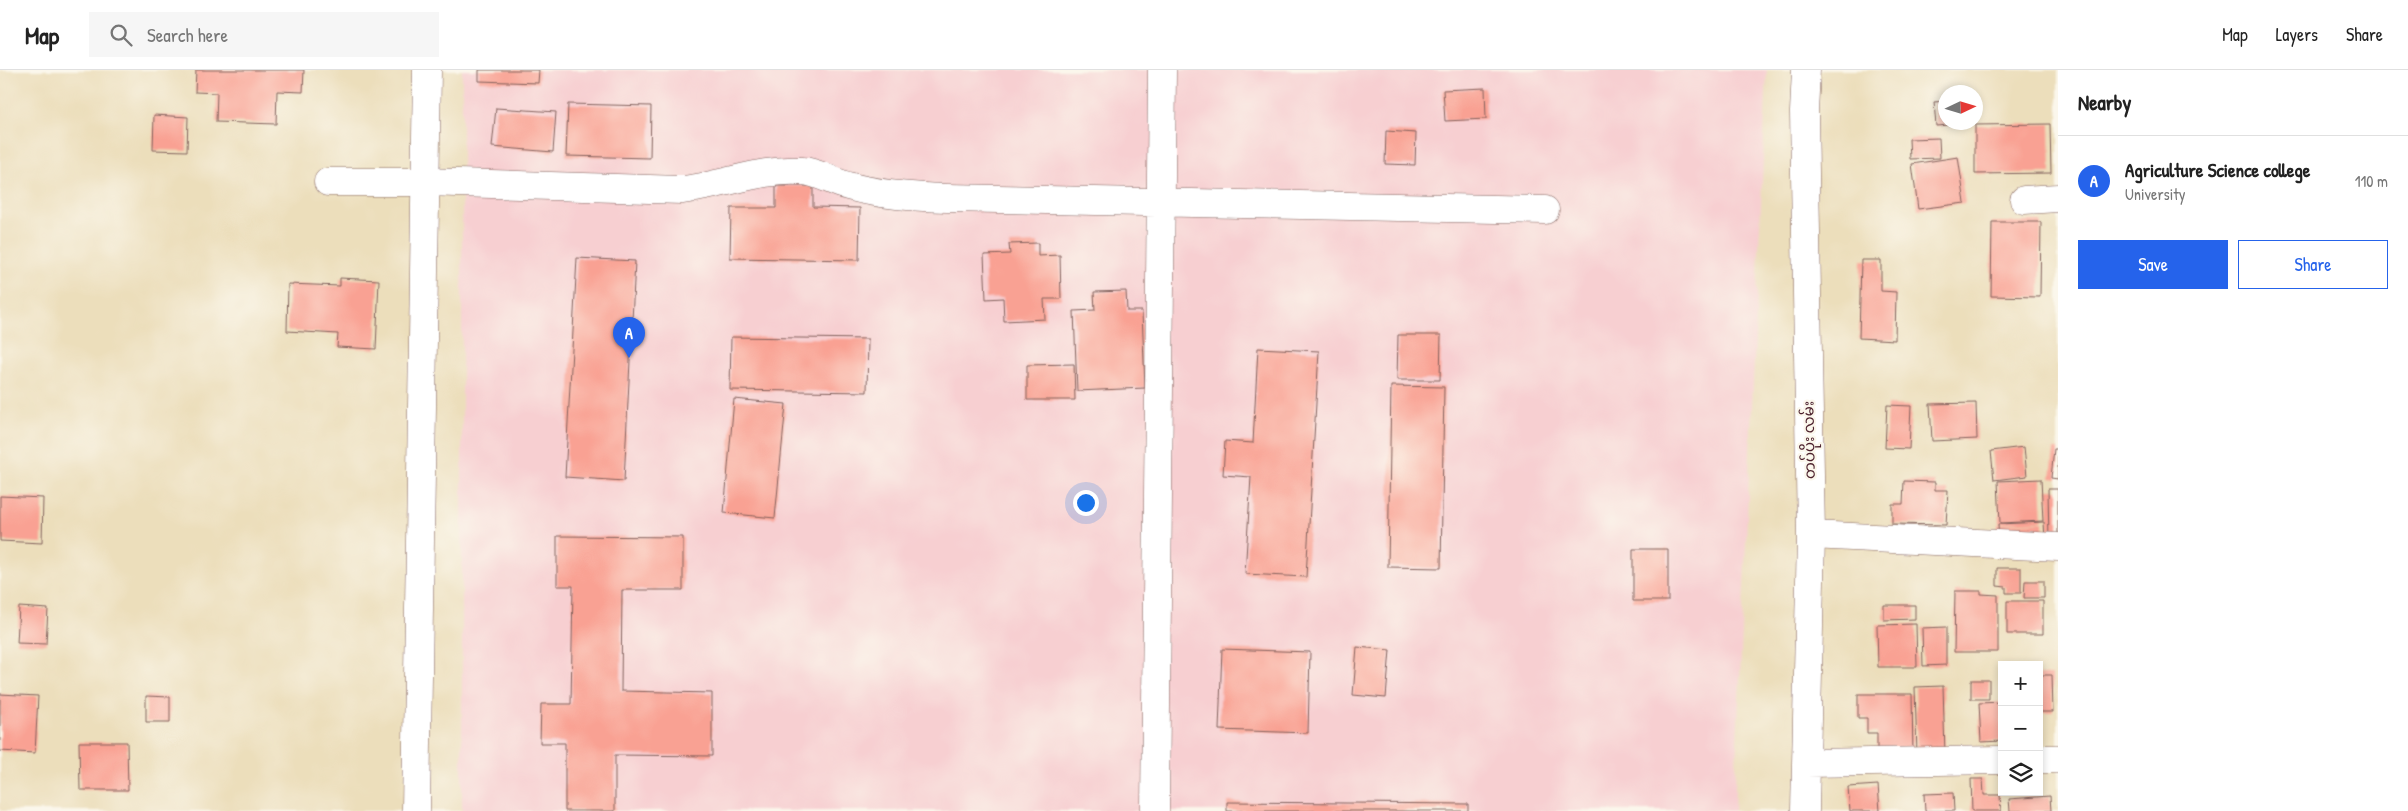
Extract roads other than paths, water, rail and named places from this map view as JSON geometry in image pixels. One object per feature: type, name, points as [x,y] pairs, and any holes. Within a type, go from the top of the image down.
[{"type":"street","points":[[416,811],[426,70]]},
{"type":"street","points":[[1155,811],[1162,70]]},
{"type":"street","name":"တပ်ပိုး လမ်း","points":[[1805,811],[1811,535],[1804,112],[1806,70]]},
{"type":"street","points":[[328,182],[425,182],[682,190],[704,188],[753,176],[804,171],[845,186],[878,193],[944,198],[1161,204],[1546,210]]},
{"type":"street","points":[[2024,200],[2058,198]]},
{"type":"street","points":[[1811,535],[2058,547]]},
{"type":"street","points":[[2043,759],[2058,759]]},
{"type":"street","points":[[1806,763],[1998,760]]},
{"type":"place","name":"Agriculture Science college","points":[[629,358]]}]
